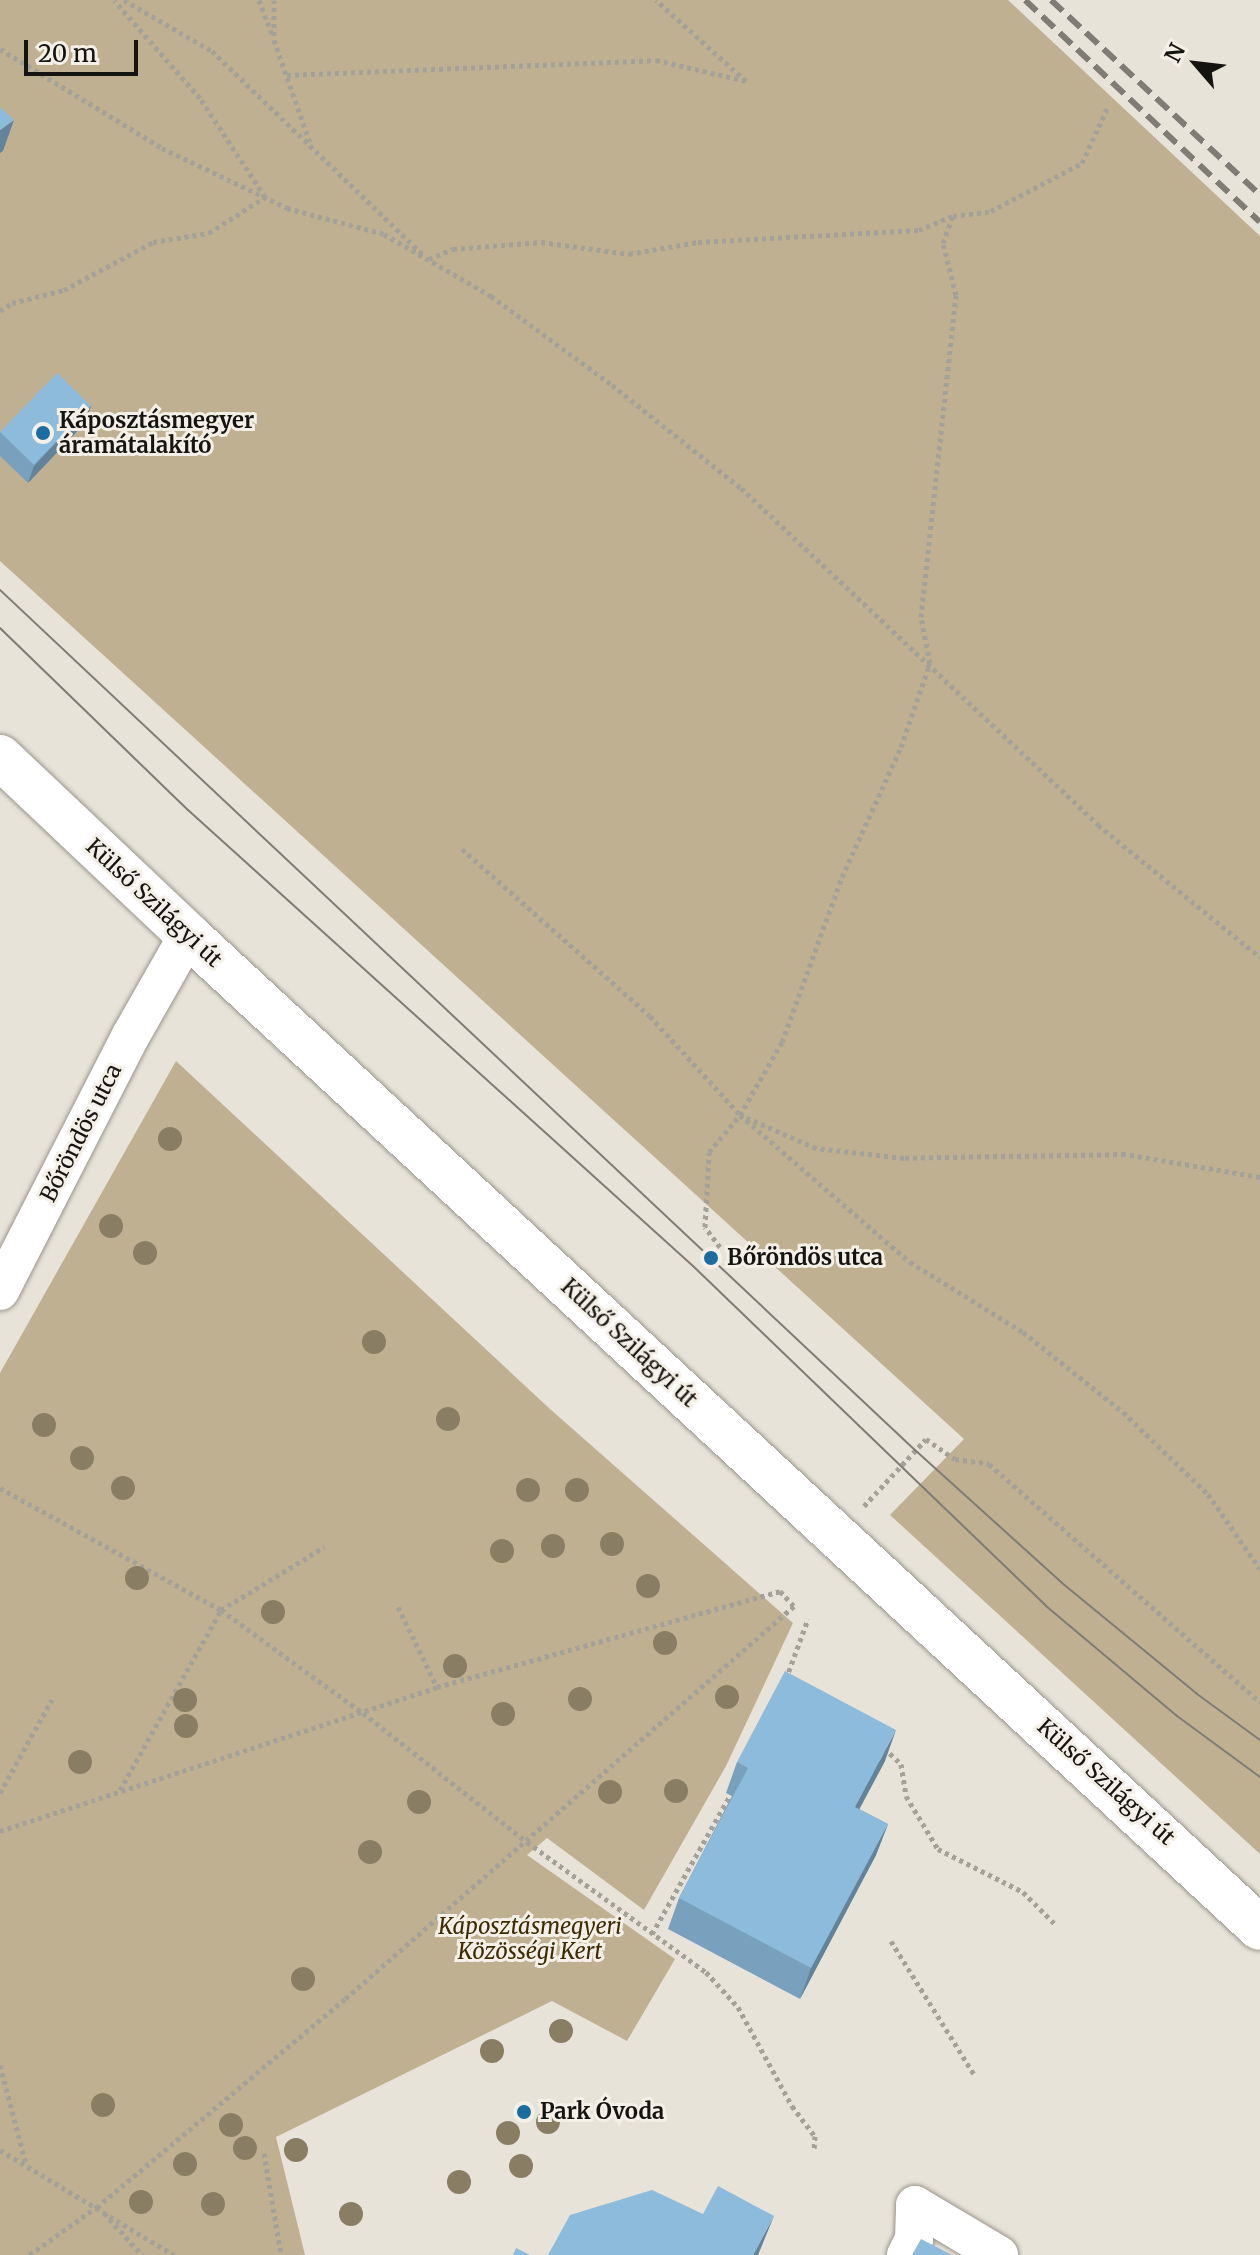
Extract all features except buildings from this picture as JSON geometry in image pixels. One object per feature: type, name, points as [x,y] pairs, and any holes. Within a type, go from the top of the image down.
[{"type":"street","name":"Külső Szilágyi út","points":[[0,757],[188,935],[1260,1928]]},
{"type":"street","name":"Bőröndös utca","points":[[4,1271],[188,935]]},
{"type":"street","points":[[906,2255],[914,2239],[915,2205],[999,2255]]},
{"type":"path","points":[[114,0],[200,98],[265,197]]},
{"type":"path","points":[[124,0],[212,51],[428,260]]},
{"type":"path","points":[[259,0],[310,144]]},
{"type":"path","points":[[274,0],[274,40]]},
{"type":"path","points":[[287,75],[656,60],[746,81],[656,0]]},
{"type":"path","points":[[0,49],[162,148],[287,208],[384,234],[515,314],[741,488],[930,663],[1098,825],[1260,957]]},
{"type":"path","points":[[428,260],[453,249],[541,242],[629,254],[698,242],[919,230],[953,216],[991,211],[1082,163],[1107,109]]},
{"type":"path","points":[[0,311],[12,303],[64,290],[153,242],[209,233],[265,197]]},
{"type":"path","points":[[720,1247],[705,1227],[709,1152],[740,1115],[782,1042],[842,877],[901,747],[930,663],[921,617],[956,295],[943,243],[953,216]]},
{"type":"path","points":[[462,849],[650,1016],[740,1115],[910,1262],[1023,1332],[1123,1412],[1208,1494],[1260,1569]]},
{"type":"path","points":[[740,1115],[816,1148],[904,1158],[1125,1154],[1260,1177]]},
{"type":"path","points":[[864,1506],[926,1439],[955,1459],[989,1464],[1107,1571],[1260,1702]]},
{"type":"path","points":[[0,1488],[221,1610],[363,1713],[527,1842],[706,1972],[738,2007],[792,2106],[815,2136],[814,2151]]},
{"type":"path","points":[[119,1790],[221,1610],[324,1547]]},
{"type":"path","points":[[0,1831],[437,1687],[780,1591],[794,1606],[527,1842],[98,2206],[29,2255]]},
{"type":"path","points":[[398,1607],[437,1687]]},
{"type":"path","points":[[783,1690],[808,1619]]},
{"type":"path","points":[[787,1675],[798,1681]]},
{"type":"path","points":[[0,1793],[52,1699]]},
{"type":"path","points":[[880,1744],[901,1764],[906,1796],[938,1849],[1023,1892],[1056,1925]]},
{"type":"path","points":[[652,1934],[737,1782]]},
{"type":"path","points":[[891,1941],[975,2076]]},
{"type":"path","points":[[0,2065],[26,2164]]},
{"type":"path","points":[[0,2150],[98,2206],[174,2255]]},
{"type":"path","points":[[264,2153],[281,2255]]},
{"type":"path","points":[[98,2206],[142,2255]]},
{"type":"green space","points":[[0,0],[1008,0],[1260,236],[1260,1854],[890,1515],[964,1439],[0,561]]},
{"type":"green space","name":"Káposztásmegyeri Közösségi Kert","points":[[176,1061],[550,1409],[793,1623],[726,1766],[644,1910],[547,1838],[527,1855],[675,1959],[627,2041],[552,2001],[276,2137],[305,2255],[0,2255],[0,1373]]},
{"type":"tram line","points":[[0,590],[915,1450],[1062,1583],[1197,1694],[1260,1740]]},
{"type":"tram line","points":[[0,628],[188,810],[693,1266],[1046,1606],[1177,1716],[1260,1777]]},
{"type":"railway","points":[[1025,0],[1260,222]]},
{"type":"railway","points":[[1051,0],[1260,195]]},
{"type":"place","name":"Káposztásmegyer áramátalakító","points":[[43,433]]},
{"type":"place","name":"Bőröndös utca","points":[[711,1258]]},
{"type":"place","name":"Park Óvoda","points":[[524,2112]]}]
